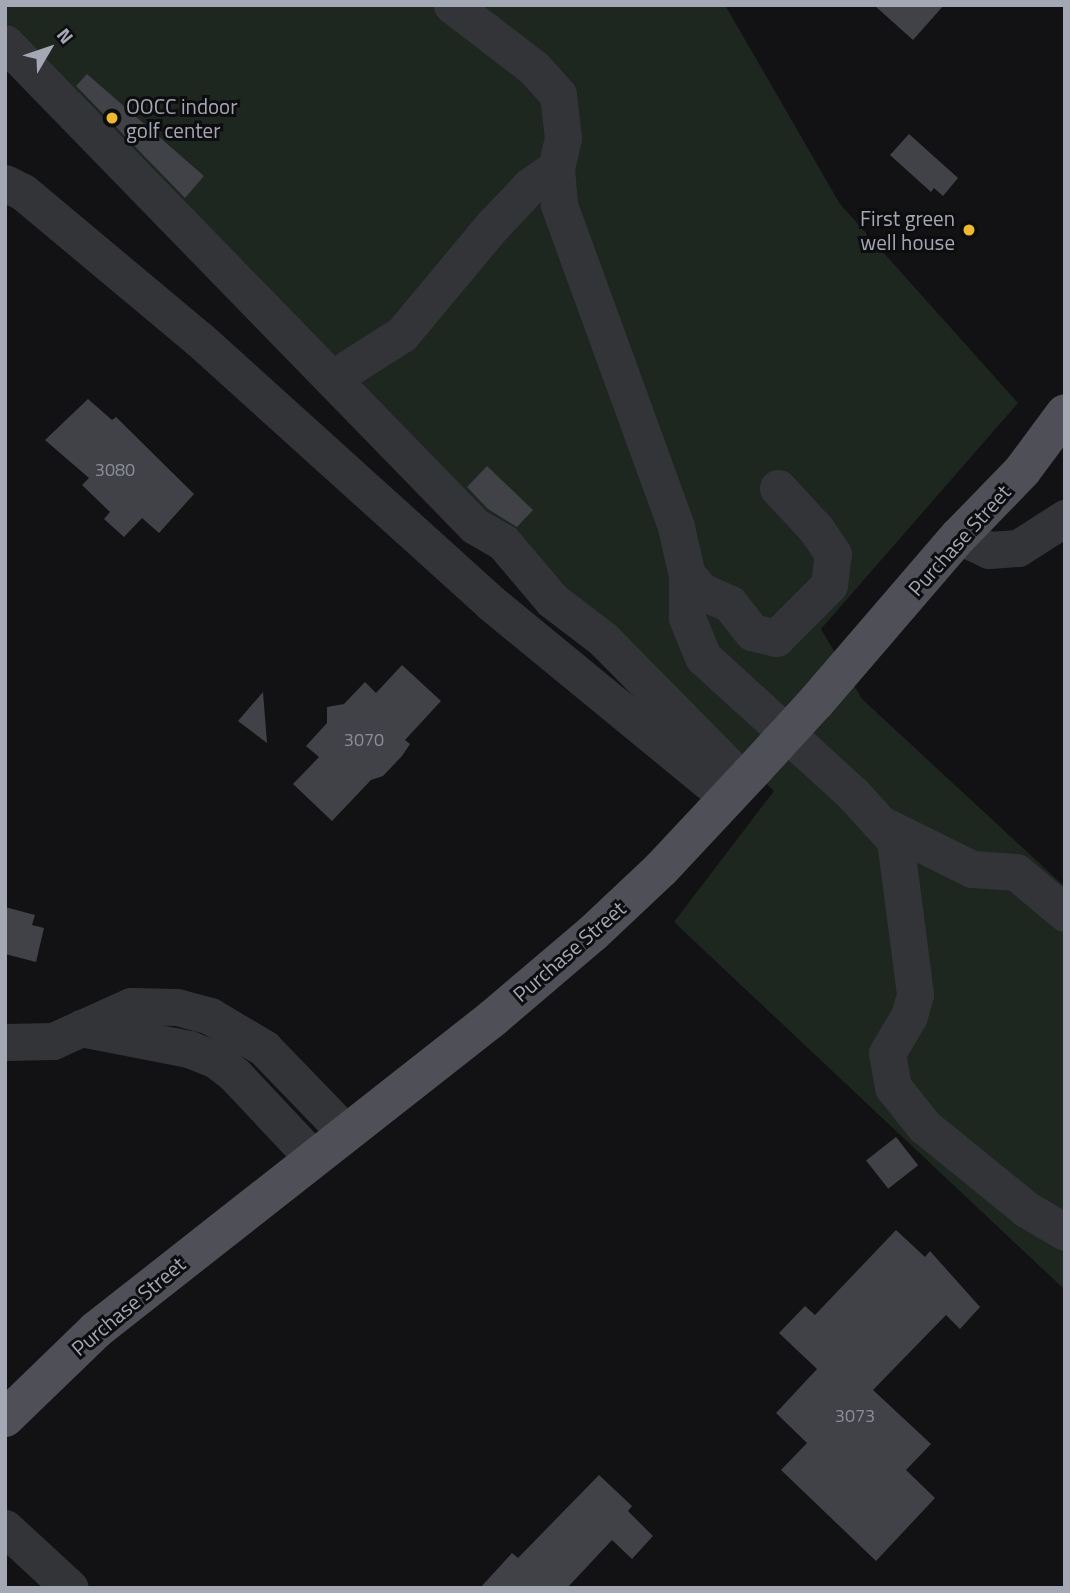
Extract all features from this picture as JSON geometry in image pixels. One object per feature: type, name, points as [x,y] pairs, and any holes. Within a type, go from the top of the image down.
[{"type":"main road","name":"Purchase Street","points":[[5,1418],[96,1330],[346,1133],[593,933],[662,869],[816,702],[959,536],[1022,471],[1064,417]]},
{"type":"street","points":[[452,5],[534,68],[558,95],[563,138],[556,168],[559,205],[570,242],[595,295],[630,408],[676,527],[687,575],[687,618],[703,657],[895,840],[915,995],[909,1016],[887,1053],[893,1087],[924,1126],[1026,1209],[1065,1232]]},
{"type":"street","points":[[5,43],[475,526],[503,542],[552,600],[603,639],[740,784]]},
{"type":"street","points":[[347,369],[402,334],[492,226],[530,186],[556,168]]},
{"type":"street","points":[[5,183],[23,192],[199,339],[501,612],[740,784]]},
{"type":"street","points":[[687,575],[701,591],[730,604],[752,632],[776,638],[802,615],[829,585],[833,554],[816,528],[778,488]]},
{"type":"street","points":[[959,536],[989,550],[1018,548],[1065,518]]},
{"type":"street","points":[[879,823],[972,869],[1016,872],[1065,913]]},
{"type":"street","points":[[5,1042],[53,1041],[131,1006],[177,1007],[210,1016],[264,1048],[346,1133]]},
{"type":"street","points":[[201,1054],[210,1016]]},
{"type":"street","points":[[81,1028],[201,1054],[236,1075],[313,1158]]},
{"type":"street","points":[[5,1528],[70,1588]]},
{"type":"shaded area","points":[[5,5],[725,5],[840,204],[1018,403],[821,629],[862,699],[1065,887],[1065,1290],[674,922],[774,791],[5,56]]},
{"type":"building","points":[[874,5],[944,5],[913,40]]},
{"type":"building","name":"OOCC indoor golf center","points":[[87,74],[204,176],[185,198],[76,86]]},
{"type":"building","points":[[909,134],[958,178],[943,196],[934,188],[931,192],[890,155]]},
{"type":"building","points":[[88,399],[112,420],[116,417],[194,494],[159,533],[142,518],[124,537],[104,519],[110,512],[82,485],[89,478],[45,440]]},
{"type":"building","points":[[487,466],[533,510],[517,527],[488,509],[467,487]]},
{"type":"building","points":[[402,665],[441,701],[405,740],[410,744],[402,756],[383,776],[371,780],[332,821],[293,784],[319,757],[306,746],[327,723],[327,707],[344,704],[365,682],[376,693]]},
{"type":"building","points":[[263,692],[267,743],[238,721]]},
{"type":"building","points":[[5,907],[35,915],[32,925],[44,928],[36,962],[5,954]]},
{"type":"building","points":[[896,1137],[918,1165],[888,1189],[866,1160]]},
{"type":"building","points":[[896,1230],[925,1257],[930,1251],[980,1307],[960,1329],[946,1315],[873,1390],[931,1444],[906,1470],[935,1498],[876,1561],[781,1470],[807,1443],[776,1413],[817,1369],[779,1333],[805,1306],[815,1315]]},
{"type":"building","points":[[599,1475],[632,1506],[628,1511],[653,1536],[632,1559],[612,1540],[567,1588],[480,1588],[512,1553],[518,1558]]},
{"type":"place","name":"OOCC indoor golf center","points":[[112,118]]},
{"type":"place","name":"First green well house","points":[[969,230]]}]
